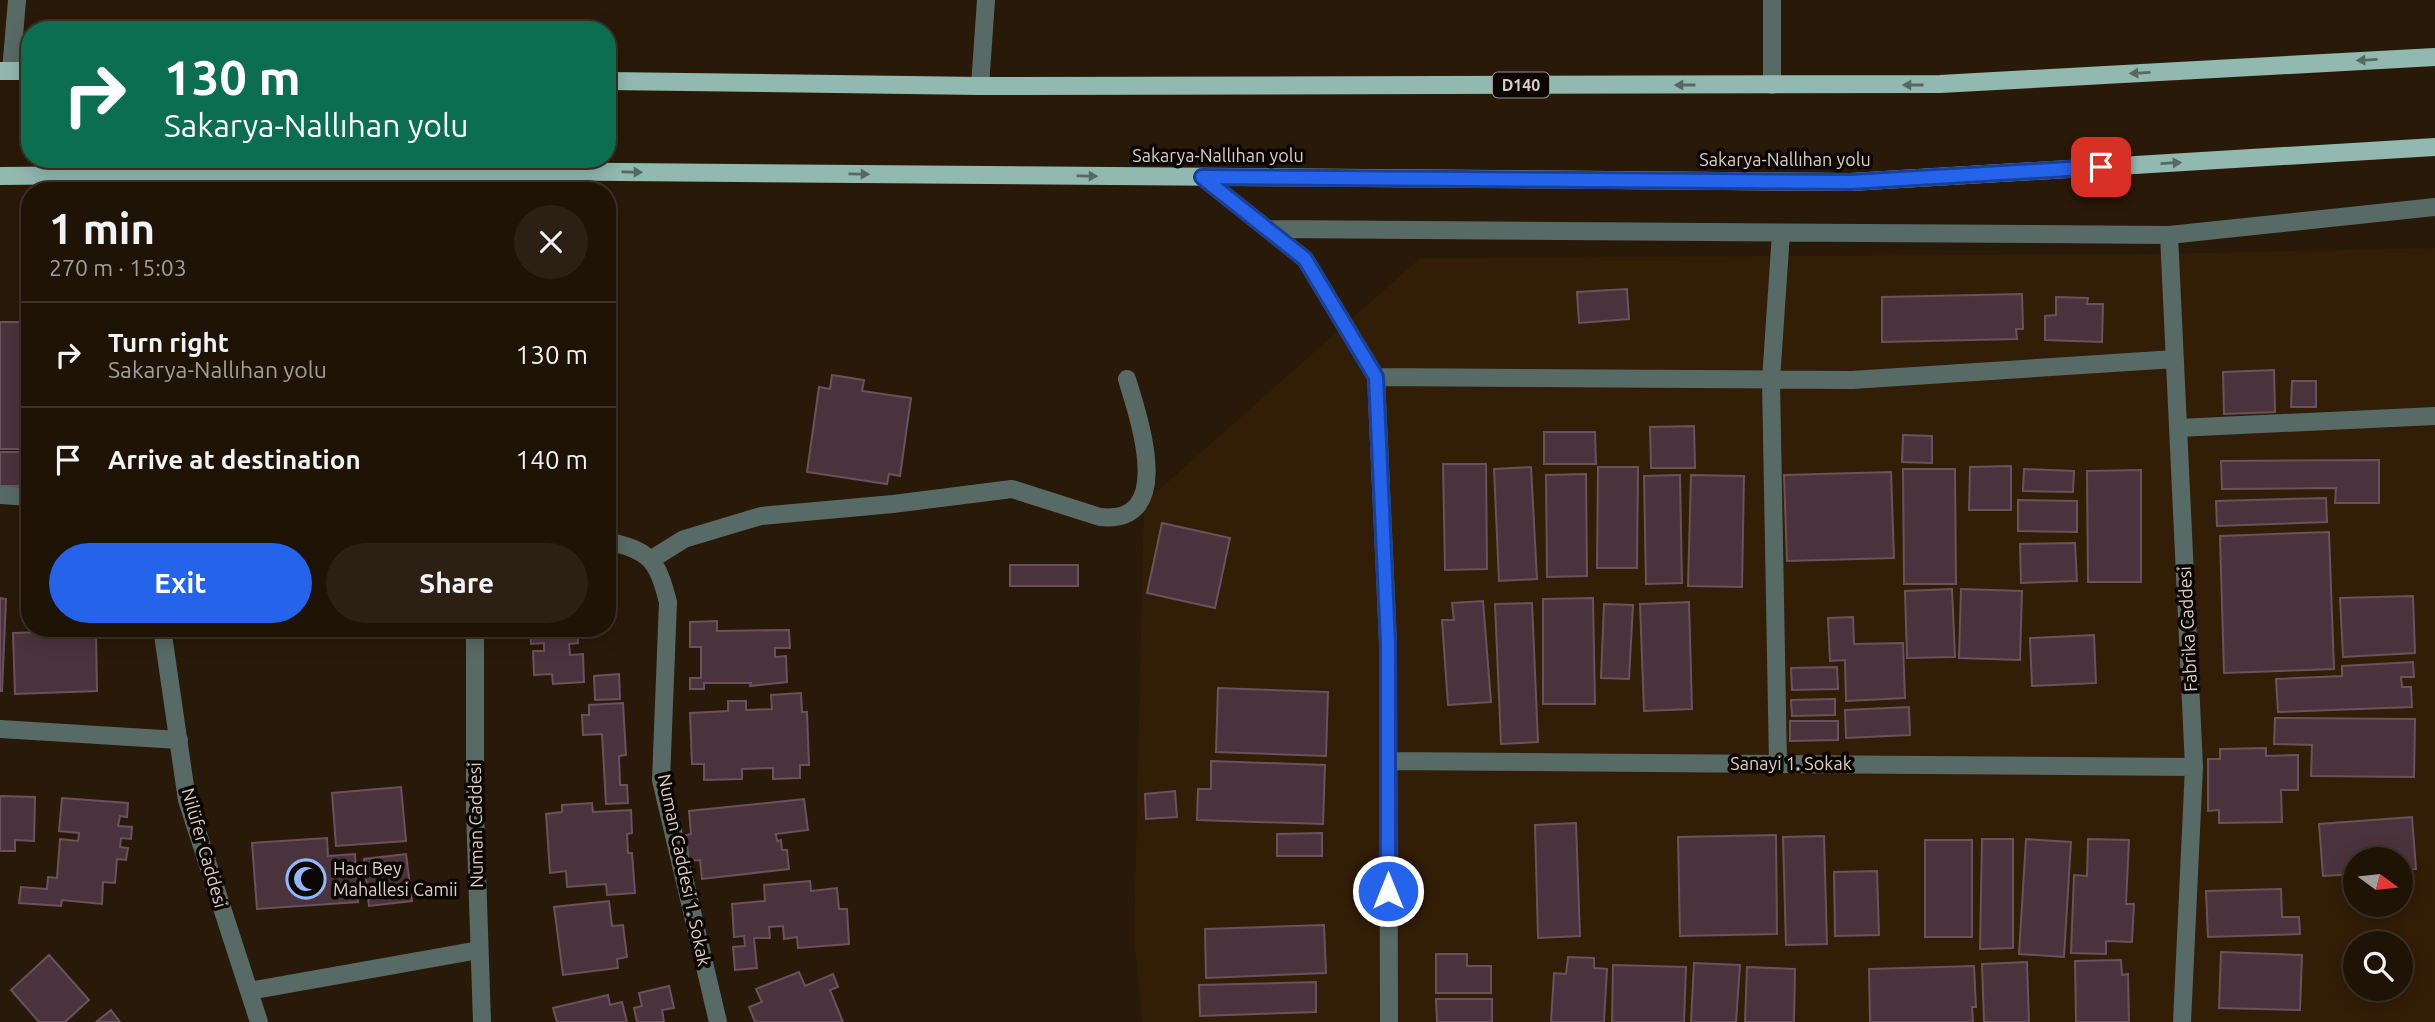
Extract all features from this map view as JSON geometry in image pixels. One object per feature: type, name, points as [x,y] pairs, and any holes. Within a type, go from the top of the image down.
[{"type":"main road","name":"D140","points":[[616,80],[980,86],[1940,85],[2435,57]]},
{"type":"main road","name":"Sakarya-Nallıhan yolu","points":[[0,176],[97,182],[493,171],[1851,182],[2435,148]]},
{"type":"street","points":[[5,71],[17,0]]},
{"type":"street","points":[[980,86],[986,0]]},
{"type":"street","points":[[1772,0],[1772,85]]},
{"type":"street","points":[[492,182],[493,171]]},
{"type":"street","points":[[1202,177],[1305,259],[1376,377],[1388,643],[1389,1022]]},
{"type":"street","points":[[1268,229],[2169,235],[2435,207]]},
{"type":"street","points":[[1777,764],[1771,380],[1781,233]]},
{"type":"street","name":"Fabrika Caddesi","points":[[2169,235],[2194,767],[2182,1022]]},
{"type":"street","points":[[1376,377],[1852,380],[2175,359]]},
{"type":"street","points":[[616,543],[632,547],[652,559],[684,539],[761,516],[893,504],[1012,489],[1100,517],[1121,515],[1130,511],[1140,501],[1146,488],[1147,474],[1146,440],[1127,379]]},
{"type":"street","points":[[2178,428],[2435,416]]},
{"type":"street","points":[[0,495],[21,496]]},
{"type":"street","name":"Numan Caddesi 1. Sokak","points":[[652,559],[668,602],[661,780],[719,1022]]},
{"type":"street","name":"Nilüfer Caddesi","points":[[163,637],[187,800],[258,1022]]},
{"type":"street","name":"Numan Caddesi","points":[[475,637],[475,810],[482,1022]]},
{"type":"street","points":[[0,729],[179,740]]},
{"type":"street","name":"Sanayi 1. Sokak","points":[[1388,761],[2194,767]]},
{"type":"street","points":[[248,991],[479,950]]},
{"type":"shaded area","points":[[2435,248],[2435,1022],[1142,1022],[1134,935],[1144,503],[1420,258],[2144,254]]},
{"type":"building","points":[[1627,289],[1629,319],[1579,323],[1577,292]]},
{"type":"building","points":[[2022,294],[2023,329],[2016,329],[2017,339],[1882,342],[1882,297]]},
{"type":"building","points":[[2056,297],[2088,298],[2087,304],[2103,304],[2102,342],[2045,340],[2045,316],[2056,315]]},
{"type":"building","points":[[0,322],[21,322],[21,449],[0,449]]},
{"type":"building","points":[[2274,370],[2275,412],[2224,414],[2223,372]]},
{"type":"building","points":[[832,375],[864,380],[862,391],[911,398],[900,476],[889,474],[887,484],[807,472],[819,387],[830,389]]},
{"type":"building","points":[[2292,381],[2316,381],[2316,407],[2291,407]]},
{"type":"building","points":[[1694,426],[1695,468],[1651,468],[1650,427]]},
{"type":"building","points":[[1544,432],[1595,432],[1596,464],[1544,464]]},
{"type":"building","points":[[1903,435],[1932,436],[1932,463],[1902,462]]},
{"type":"building","points":[[0,452],[21,452],[21,486],[0,486]]},
{"type":"building","points":[[2379,460],[2379,503],[2335,503],[2336,488],[2222,489],[2221,461]]},
{"type":"building","points":[[1443,464],[1486,464],[1487,569],[1445,570]]},
{"type":"building","points":[[2011,466],[2011,510],[1969,510],[1970,467]]},
{"type":"building","points":[[1531,467],[1537,579],[1499,581],[1494,469]]},
{"type":"building","points":[[1598,467],[1638,467],[1637,568],[1597,568]]},
{"type":"building","points":[[1903,469],[1955,469],[1956,584],[1904,584]]},
{"type":"building","points":[[2024,469],[2074,471],[2073,492],[2023,491]]},
{"type":"building","points":[[2141,470],[2141,582],[2088,582],[2087,471]]},
{"type":"building","points":[[1891,472],[1894,558],[1787,561],[1784,475]]},
{"type":"building","points":[[1586,474],[1587,576],[1547,577],[1546,475]]},
{"type":"building","points":[[1680,475],[1682,583],[1646,584],[1644,476]]},
{"type":"building","points":[[1691,475],[1744,476],[1742,587],[1688,586]]},
{"type":"building","points":[[2326,498],[2327,522],[2217,526],[2216,501]]},
{"type":"building","points":[[2018,500],[2077,501],[2077,532],[2018,531]]},
{"type":"building","points":[[1162,523],[1230,538],[1215,608],[1147,593]]},
{"type":"building","points":[[2329,532],[2334,669],[2224,673],[2220,536]]},
{"type":"building","points":[[2075,543],[2077,581],[2021,583],[2020,544]]},
{"type":"building","points":[[1010,565],[1078,565],[1078,586],[1010,586]]},
{"type":"building","points":[[1952,589],[1955,657],[1907,658],[1905,591]]},
{"type":"building","points":[[1961,589],[2022,591],[2020,660],[1959,658]]},
{"type":"building","points":[[2413,596],[2415,653],[2343,657],[2340,598]]},
{"type":"building","points":[[0,598],[6,599],[2,691],[0,691]]},
{"type":"building","points":[[1593,598],[1595,704],[1543,704],[1543,599]]},
{"type":"building","points":[[1483,601],[1491,702],[1448,705],[1442,620],[1454,620],[1452,603]]},
{"type":"building","points":[[1689,602],[1692,709],[1644,711],[1640,604]]},
{"type":"building","points":[[1532,603],[1538,742],[1501,744],[1495,604]]},
{"type":"building","points":[[1604,604],[1633,605],[1629,679],[1601,678]]},
{"type":"building","points":[[1853,617],[1854,644],[1903,643],[1905,698],[1846,701],[1845,660],[1830,661],[1828,618]]},
{"type":"building","points":[[717,621],[717,631],[789,630],[790,648],[775,648],[775,657],[786,656],[787,682],[750,686],[751,683],[704,683],[704,689],[690,689],[690,678],[701,678],[701,647],[690,647],[690,622]]},
{"type":"building","points":[[13,633],[21,633],[21,637],[96,637],[97,691],[15,694]]},
{"type":"building","points":[[2094,635],[2096,683],[2032,686],[2030,638]]},
{"type":"building","points":[[531,637],[578,637],[578,643],[569,644],[570,655],[583,654],[584,682],[553,684],[552,674],[534,675],[533,651],[544,651],[544,643],[531,644]]},
{"type":"building","points":[[2413,662],[2414,677],[2401,677],[2402,687],[2411,687],[2412,707],[2278,712],[2276,679],[2342,676],[2342,666]]},
{"type":"building","points":[[1837,667],[1838,689],[1792,690],[1791,668]]},
{"type":"building","points":[[619,674],[620,699],[595,700],[594,676]]},
{"type":"building","points":[[1218,688],[1328,692],[1326,756],[1216,752]]},
{"type":"building","points":[[801,693],[802,712],[807,712],[809,765],[800,765],[800,778],[773,779],[773,768],[742,769],[742,779],[704,780],[704,764],[692,764],[690,713],[728,711],[728,701],[746,701],[746,710],[772,709],[771,695]]},
{"type":"building","points":[[1835,699],[1835,715],[1792,716],[1791,700]]},
{"type":"building","points":[[623,703],[626,755],[619,756],[620,785],[627,785],[628,803],[606,804],[602,734],[583,735],[582,715],[589,715],[589,705]]},
{"type":"building","points":[[1909,707],[1910,735],[1846,738],[1845,710]]},
{"type":"building","points":[[2275,718],[2415,719],[2414,777],[2311,776],[2312,745],[2274,744]]},
{"type":"building","points":[[1790,721],[1838,721],[1838,740],[1790,741]]},
{"type":"building","points":[[2266,748],[2266,756],[2298,755],[2298,790],[2281,790],[2282,822],[2219,823],[2219,810],[2208,811],[2208,759],[2220,759],[2220,749]]},
{"type":"building","points":[[1211,761],[1325,765],[1323,824],[1197,820],[1198,789],[1211,789]]},
{"type":"building","points":[[401,787],[406,841],[336,846],[332,793]]},
{"type":"building","points":[[1175,791],[1177,817],[1146,819],[1145,794]]},
{"type":"building","points":[[0,796],[35,797],[34,841],[15,840],[15,851],[0,851]]},
{"type":"building","points":[[62,798],[128,803],[127,817],[120,816],[118,826],[132,827],[131,839],[121,838],[120,847],[128,848],[126,860],[117,859],[115,883],[103,882],[102,904],[62,900],[61,906],[19,903],[21,887],[47,889],[48,877],[57,878],[60,839],[78,841],[79,833],[59,831]]},
{"type":"building","points":[[804,799],[808,830],[776,834],[777,841],[781,840],[782,850],[787,850],[789,869],[702,879],[700,860],[689,861],[686,835],[691,834],[689,811]]},
{"type":"building","points":[[592,803],[593,812],[631,810],[632,833],[627,834],[628,853],[632,853],[635,893],[607,895],[606,884],[567,887],[566,871],[550,873],[546,814],[562,812],[562,805]]},
{"type":"building","points":[[2412,817],[2416,869],[2413,869],[2413,847],[2343,847],[2343,875],[2323,876],[2319,824]]},
{"type":"building","points":[[1576,823],[1580,936],[1538,938],[1535,825]]},
{"type":"building","points":[[1322,833],[1322,856],[1277,856],[1277,834]]},
{"type":"building","points":[[1776,835],[1777,934],[1680,936],[1678,837]]},
{"type":"building","points":[[1824,836],[1827,944],[1786,945],[1783,837]]},
{"type":"building","name":"Hacı Bey Mahallesi Camii","points":[[327,838],[328,856],[355,854],[358,902],[257,909],[252,843]]},
{"type":"building","points":[[1982,839],[2013,839],[2013,948],[1980,949]]},
{"type":"building","points":[[2026,839],[2071,842],[2064,957],[2019,954]]},
{"type":"building","points":[[2088,839],[2129,840],[2126,904],[2134,904],[2132,942],[2106,941],[2106,954],[2071,953],[2074,875],[2087,876]]},
{"type":"building","points":[[1925,840],[1972,840],[1972,937],[1925,937]]},
{"type":"building","points":[[406,854],[412,901],[369,906],[364,859]]},
{"type":"building","points":[[1877,871],[1879,935],[1835,936],[1834,872]]},
{"type":"building","points":[[810,881],[811,891],[837,888],[839,909],[847,909],[849,944],[798,948],[797,937],[784,939],[783,926],[769,927],[770,938],[754,938],[757,968],[735,970],[733,947],[745,946],[744,936],[734,937],[732,904],[765,901],[764,885]]},
{"type":"building","points":[[2281,889],[2282,917],[2299,917],[2300,934],[2208,937],[2206,891]]},
{"type":"building","points":[[609,901],[612,926],[623,925],[627,957],[617,959],[618,968],[563,975],[554,907]]},
{"type":"building","points":[[1324,925],[1326,973],[1206,978],[1205,929]]},
{"type":"building","points":[[2221,952],[2302,955],[2300,1010],[2219,1008]]},
{"type":"building","points":[[1436,954],[1467,954],[1467,966],[1491,966],[1491,993],[1436,993]]},
{"type":"building","points":[[49,955],[89,1000],[65,1022],[39,1022],[11,990]]},
{"type":"building","points":[[1568,957],[1594,958],[1594,968],[1607,969],[1604,1022],[1551,1022],[1554,973],[1566,974]]},
{"type":"building","points":[[2121,960],[2122,975],[2128,974],[2129,1022],[2076,1022],[2075,961]]},
{"type":"building","points":[[2027,962],[2029,1022],[1984,1022],[1982,964]]},
{"type":"building","points":[[1694,963],[1740,965],[1736,1022],[1691,1022]]},
{"type":"building","points":[[1613,965],[1686,967],[1684,1022],[1612,1022]]},
{"type":"building","points":[[1974,966],[1976,1007],[1972,1007],[1973,1022],[1870,1022],[1869,969]]},
{"type":"building","points":[[1747,967],[1795,969],[1794,1022],[1745,1022]]},
{"type":"building","points":[[799,972],[805,986],[833,974],[838,987],[830,990],[843,1022],[755,1022],[749,1007],[762,1002],[756,989]]},
{"type":"building","points":[[1316,982],[1316,1012],[1200,1016],[1199,985]]},
{"type":"building","points":[[669,986],[674,1008],[662,1010],[664,1022],[637,1022],[634,1008],[642,1006],[639,993]]},
{"type":"building","points":[[608,995],[610,1005],[622,1002],[627,1022],[557,1022],[553,1008]]},
{"type":"building","points":[[1436,999],[1492,999],[1492,1022],[1437,1022]]},
{"type":"building","points":[[111,1010],[120,1022],[96,1022]]},
{"type":"place","name":"Hacı Bey Mahallesi Camii","points":[[306,879]]},
{"type":"route","points":[[1388,891],[1388,643],[1376,377],[1305,259],[1202,177],[1851,182],[2101,167]]}]
